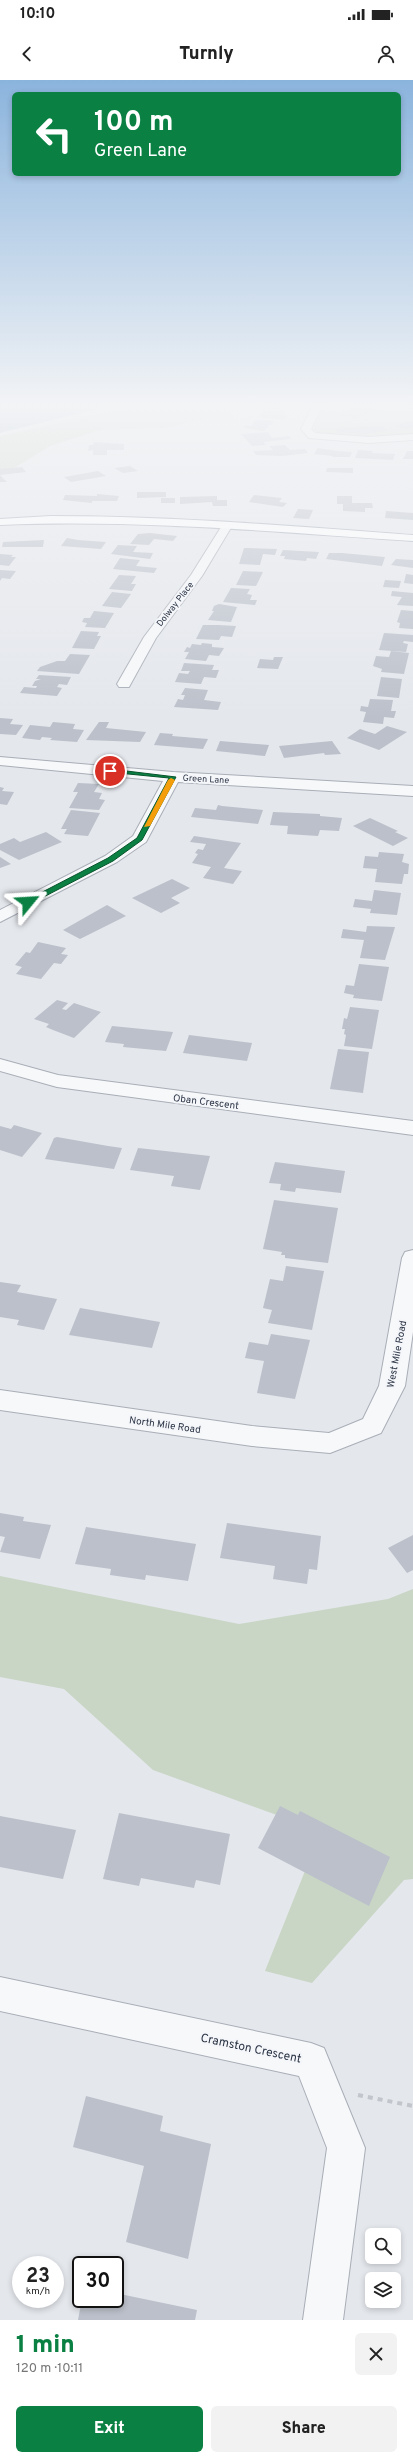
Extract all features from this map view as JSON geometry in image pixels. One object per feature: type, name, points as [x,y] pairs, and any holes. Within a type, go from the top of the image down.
[{"type":"main road","points":[[0,522],[60,518],[111,519],[413,538]]},
{"type":"street","name":"Dolway Place","points":[[124,684],[150,637],[196,576],[228,526]]},
{"type":"street","name":"Green Lane","points":[[0,761],[173,777],[413,791]]},
{"type":"street","points":[[0,917],[111,859],[140,839],[173,777]]},
{"type":"street","name":"Oban Crescent","points":[[0,1065],[57,1082],[413,1128]]},
{"type":"street","name":"West Mile Road","points":[[330,1443],[372,1426],[392,1386],[413,1258]]},
{"type":"street","name":"North Mile Road","points":[[0,1400],[252,1436],[330,1443]]},
{"type":"street","name":"Cramston Crescent","points":[[0,1994],[311,2061],[346,2148],[323,2320]]},
{"type":"path","points":[[322,2088],[413,2106]]},
{"type":"green space","points":[[0,1576],[239,1624],[388,1599],[413,1589],[413,1879],[404,1880],[312,1983],[265,1971],[321,1831],[153,1770],[64,1689],[0,1677]]},
{"type":"building","points":[[298,510],[313,510],[309,519],[293,518]]},
{"type":"building","points":[[343,510],[365,510],[365,512],[343,511]]},
{"type":"building","points":[[386,511],[413,513],[413,520],[385,518]]},
{"type":"building","points":[[150,533],[177,536],[173,541],[154,539],[149,545],[130,544],[138,534]]},
{"type":"building","points":[[67,538],[106,542],[101,549],[61,546]]},
{"type":"building","points":[[44,540],[43,547],[2,547],[3,542]]},
{"type":"building","points":[[118,545],[137,546],[133,552],[153,553],[150,559],[111,554]]},
{"type":"building","points":[[244,548],[277,549],[275,555],[263,554],[260,565],[239,564]]},
{"type":"building","points":[[283,550],[319,552],[316,559],[307,558],[306,561],[284,559],[285,556],[280,556]]},
{"type":"building","points":[[329,553],[385,557],[382,566],[326,559]]},
{"type":"building","points":[[0,554],[13,555],[11,557],[16,557],[9,566],[0,565]]},
{"type":"building","points":[[120,558],[140,560],[136,566],[157,568],[154,573],[113,569]]},
{"type":"building","points":[[396,559],[413,560],[413,568],[391,565]]},
{"type":"building","points":[[0,570],[16,571],[10,579],[2,578],[0,581]]},
{"type":"building","points":[[243,571],[263,572],[256,586],[236,585]]},
{"type":"building","points":[[406,574],[413,575],[413,584],[404,583]]},
{"type":"building","points":[[119,575],[136,576],[131,584],[136,584],[132,591],[109,589]]},
{"type":"building","points":[[385,580],[401,581],[399,588],[383,587]]},
{"type":"building","points":[[231,588],[250,589],[247,594],[252,595],[250,600],[257,600],[255,605],[223,602]]},
{"type":"building","points":[[392,591],[413,593],[413,606],[397,605],[402,597],[391,596]]},
{"type":"building","points":[[112,592],[131,594],[121,608],[102,606]]},
{"type":"building","points":[[219,604],[237,607],[231,622],[208,620],[214,611],[212,611],[214,606]]},
{"type":"building","points":[[401,610],[413,611],[413,629],[399,628],[400,623],[397,622]]},
{"type":"building","points":[[94,611],[114,613],[105,628],[85,627],[87,623],[82,622],[84,618],[90,618]]},
{"type":"building","points":[[203,625],[236,626],[232,637],[221,636],[219,640],[196,639]]},
{"type":"building","points":[[81,631],[99,632],[97,636],[101,636],[94,649],[72,648]]},
{"type":"building","points":[[384,633],[413,635],[413,642],[404,641],[403,643],[408,644],[406,652],[379,650]]},
{"type":"building","points":[[202,643],[212,644],[212,647],[224,648],[219,656],[209,655],[206,661],[185,659],[189,652],[184,652],[187,647],[190,648],[192,644],[201,645]]},
{"type":"building","points":[[391,651],[409,653],[404,674],[381,672],[382,669],[373,666],[376,656],[389,657]]},
{"type":"building","points":[[70,654],[90,655],[79,674],[37,671],[40,667],[57,661],[65,661]]},
{"type":"building","points":[[274,657],[283,657],[278,669],[257,668],[260,659],[273,660]]},
{"type":"building","points":[[184,663],[214,665],[212,670],[219,670],[216,678],[204,677],[201,684],[175,682],[179,673],[188,674],[190,671],[181,671]]},
{"type":"building","points":[[39,675],[71,677],[67,685],[59,684],[57,687],[62,688],[57,696],[20,693],[24,687],[36,688],[37,686],[32,686],[35,681],[41,679],[36,679]]},
{"type":"building","points":[[381,677],[402,679],[399,698],[377,696]]},
{"type":"building","points":[[185,688],[208,690],[204,700],[221,702],[218,710],[174,707],[178,699],[183,700],[185,695],[181,695]]},
{"type":"building","points":[[370,699],[393,700],[391,711],[396,711],[394,718],[384,717],[383,724],[363,722],[366,712],[360,711],[361,706],[368,707]]},
{"type":"building","points":[[0,718],[13,719],[10,724],[23,725],[16,735],[0,734]]},
{"type":"building","points":[[53,722],[75,724],[73,729],[84,730],[77,742],[50,740],[52,738],[42,737],[40,740],[22,738],[30,725],[50,727]]},
{"type":"building","points":[[99,722],[109,722],[106,728],[146,732],[140,742],[86,740]]},
{"type":"building","points":[[387,726],[407,732],[379,750],[347,738],[360,729],[375,734]]},
{"type":"building","points":[[160,733],[173,734],[172,736],[208,739],[203,749],[154,745]]},
{"type":"building","points":[[220,741],[269,745],[265,756],[216,751]]},
{"type":"building","points":[[332,741],[341,754],[325,755],[324,753],[284,758],[279,746]]},
{"type":"building","points":[[78,783],[99,784],[94,792],[102,793],[99,799],[105,800],[99,810],[69,808],[78,792],[73,792]]},
{"type":"building","points":[[0,787],[4,788],[2,791],[14,792],[7,805],[0,804]]},
{"type":"building","points":[[218,805],[263,810],[258,824],[191,817],[195,808],[216,810]]},
{"type":"building","points":[[71,810],[100,813],[88,836],[64,834],[67,829],[61,829]]},
{"type":"building","points":[[273,812],[320,814],[320,816],[342,818],[339,831],[320,830],[318,836],[287,834],[288,826],[270,825]]},
{"type":"building","points":[[370,818],[398,831],[395,832],[408,838],[393,846],[353,826]]},
{"type":"building","points":[[46,832],[62,842],[19,860],[0,850],[0,844],[14,838],[20,842]]},
{"type":"building","points":[[194,836],[241,843],[224,868],[242,871],[233,884],[203,878],[211,867],[192,863],[198,854],[195,853],[198,849],[203,850],[206,844],[190,842]]},
{"type":"building","points":[[379,852],[404,854],[402,862],[409,864],[408,874],[404,874],[402,884],[375,882],[377,869],[363,868],[365,856],[378,857]]},
{"type":"building","points":[[0,857],[11,864],[0,868]]},
{"type":"building","points":[[172,879],[190,888],[171,898],[180,903],[161,913],[132,898]]},
{"type":"building","points":[[374,890],[401,893],[397,915],[370,913],[371,909],[353,907],[355,899],[372,901]]},
{"type":"building","points":[[107,905],[126,916],[80,939],[63,930]]},
{"type":"building","points":[[367,926],[395,927],[385,960],[360,958],[364,940],[341,938],[343,929],[366,932]]},
{"type":"building","points":[[38,942],[66,948],[61,954],[68,955],[61,964],[54,963],[41,979],[16,974],[22,967],[15,965],[26,952],[30,953]]},
{"type":"building","points":[[359,964],[389,967],[382,1001],[353,998],[354,995],[344,993],[346,985],[354,986]]},
{"type":"building","points":[[57,1000],[68,1003],[62,1009],[66,1010],[74,1003],[101,1012],[74,1038],[46,1027],[49,1024],[34,1019]]},
{"type":"building","points":[[350,1007],[379,1010],[372,1049],[344,1046],[346,1035],[344,1034],[345,1029],[342,1029],[344,1018],[347,1019]]},
{"type":"building","points":[[112,1026],[173,1032],[166,1051],[123,1047],[124,1044],[105,1042]]},
{"type":"building","points":[[189,1035],[252,1043],[247,1061],[183,1053]]},
{"type":"building","points":[[338,1049],[369,1052],[363,1093],[330,1089]]},
{"type":"building","points":[[14,1125],[42,1133],[22,1157],[0,1150],[0,1126],[11,1129]]},
{"type":"building","points":[[57,1137],[122,1148],[114,1169],[45,1159],[54,1138]]},
{"type":"building","points":[[138,1148],[210,1156],[200,1190],[171,1186],[174,1176],[130,1170]]},
{"type":"building","points":[[275,1162],[345,1171],[341,1193],[296,1188],[295,1192],[280,1190],[281,1184],[269,1183]]},
{"type":"building","points":[[274,1200],[338,1208],[328,1263],[285,1258],[285,1255],[281,1255],[282,1252],[263,1249]]},
{"type":"building","points":[[286,1266],[324,1271],[312,1330],[268,1323],[272,1310],[263,1308],[270,1279],[283,1281]]},
{"type":"building","points":[[0,1282],[21,1285],[17,1292],[57,1299],[44,1330],[17,1325],[19,1320],[0,1317]]},
{"type":"building","points":[[80,1308],[160,1322],[152,1348],[69,1335]]},
{"type":"building","points":[[271,1334],[310,1340],[295,1399],[257,1393],[264,1361],[245,1358],[249,1342],[268,1345]]},
{"type":"building","points":[[0,1513],[24,1517],[23,1521],[51,1525],[40,1559],[0,1552],[5,1537],[0,1536]]},
{"type":"building","points":[[227,1523],[321,1536],[317,1570],[309,1569],[307,1584],[273,1579],[275,1566],[220,1558]]},
{"type":"building","points":[[86,1527],[196,1544],[188,1581],[146,1575],[145,1580],[110,1575],[111,1569],[75,1564]]},
{"type":"building","points":[[413,1535],[413,1570],[407,1573],[388,1548]]},
{"type":"building","points":[[280,1806],[298,1815],[300,1811],[390,1857],[369,1906],[258,1848]]},
{"type":"building","points":[[119,1813],[230,1834],[220,1885],[196,1880],[194,1888],[141,1878],[139,1886],[103,1879]]},
{"type":"building","points":[[0,1816],[76,1830],[63,1879],[0,1867]]},
{"type":"building","points":[[86,2096],[163,2116],[160,2131],[211,2144],[188,2259],[126,2242],[144,2166],[73,2147]]},
{"type":"building","points":[[124,2295],[197,2310],[195,2320],[78,2320],[80,2308],[124,2308]]},
{"type":"slow traffic","points":[[147,826],[171,780]]},
{"type":"route","points":[[28,902],[111,859],[140,839],[173,777],[110,771]]}]
